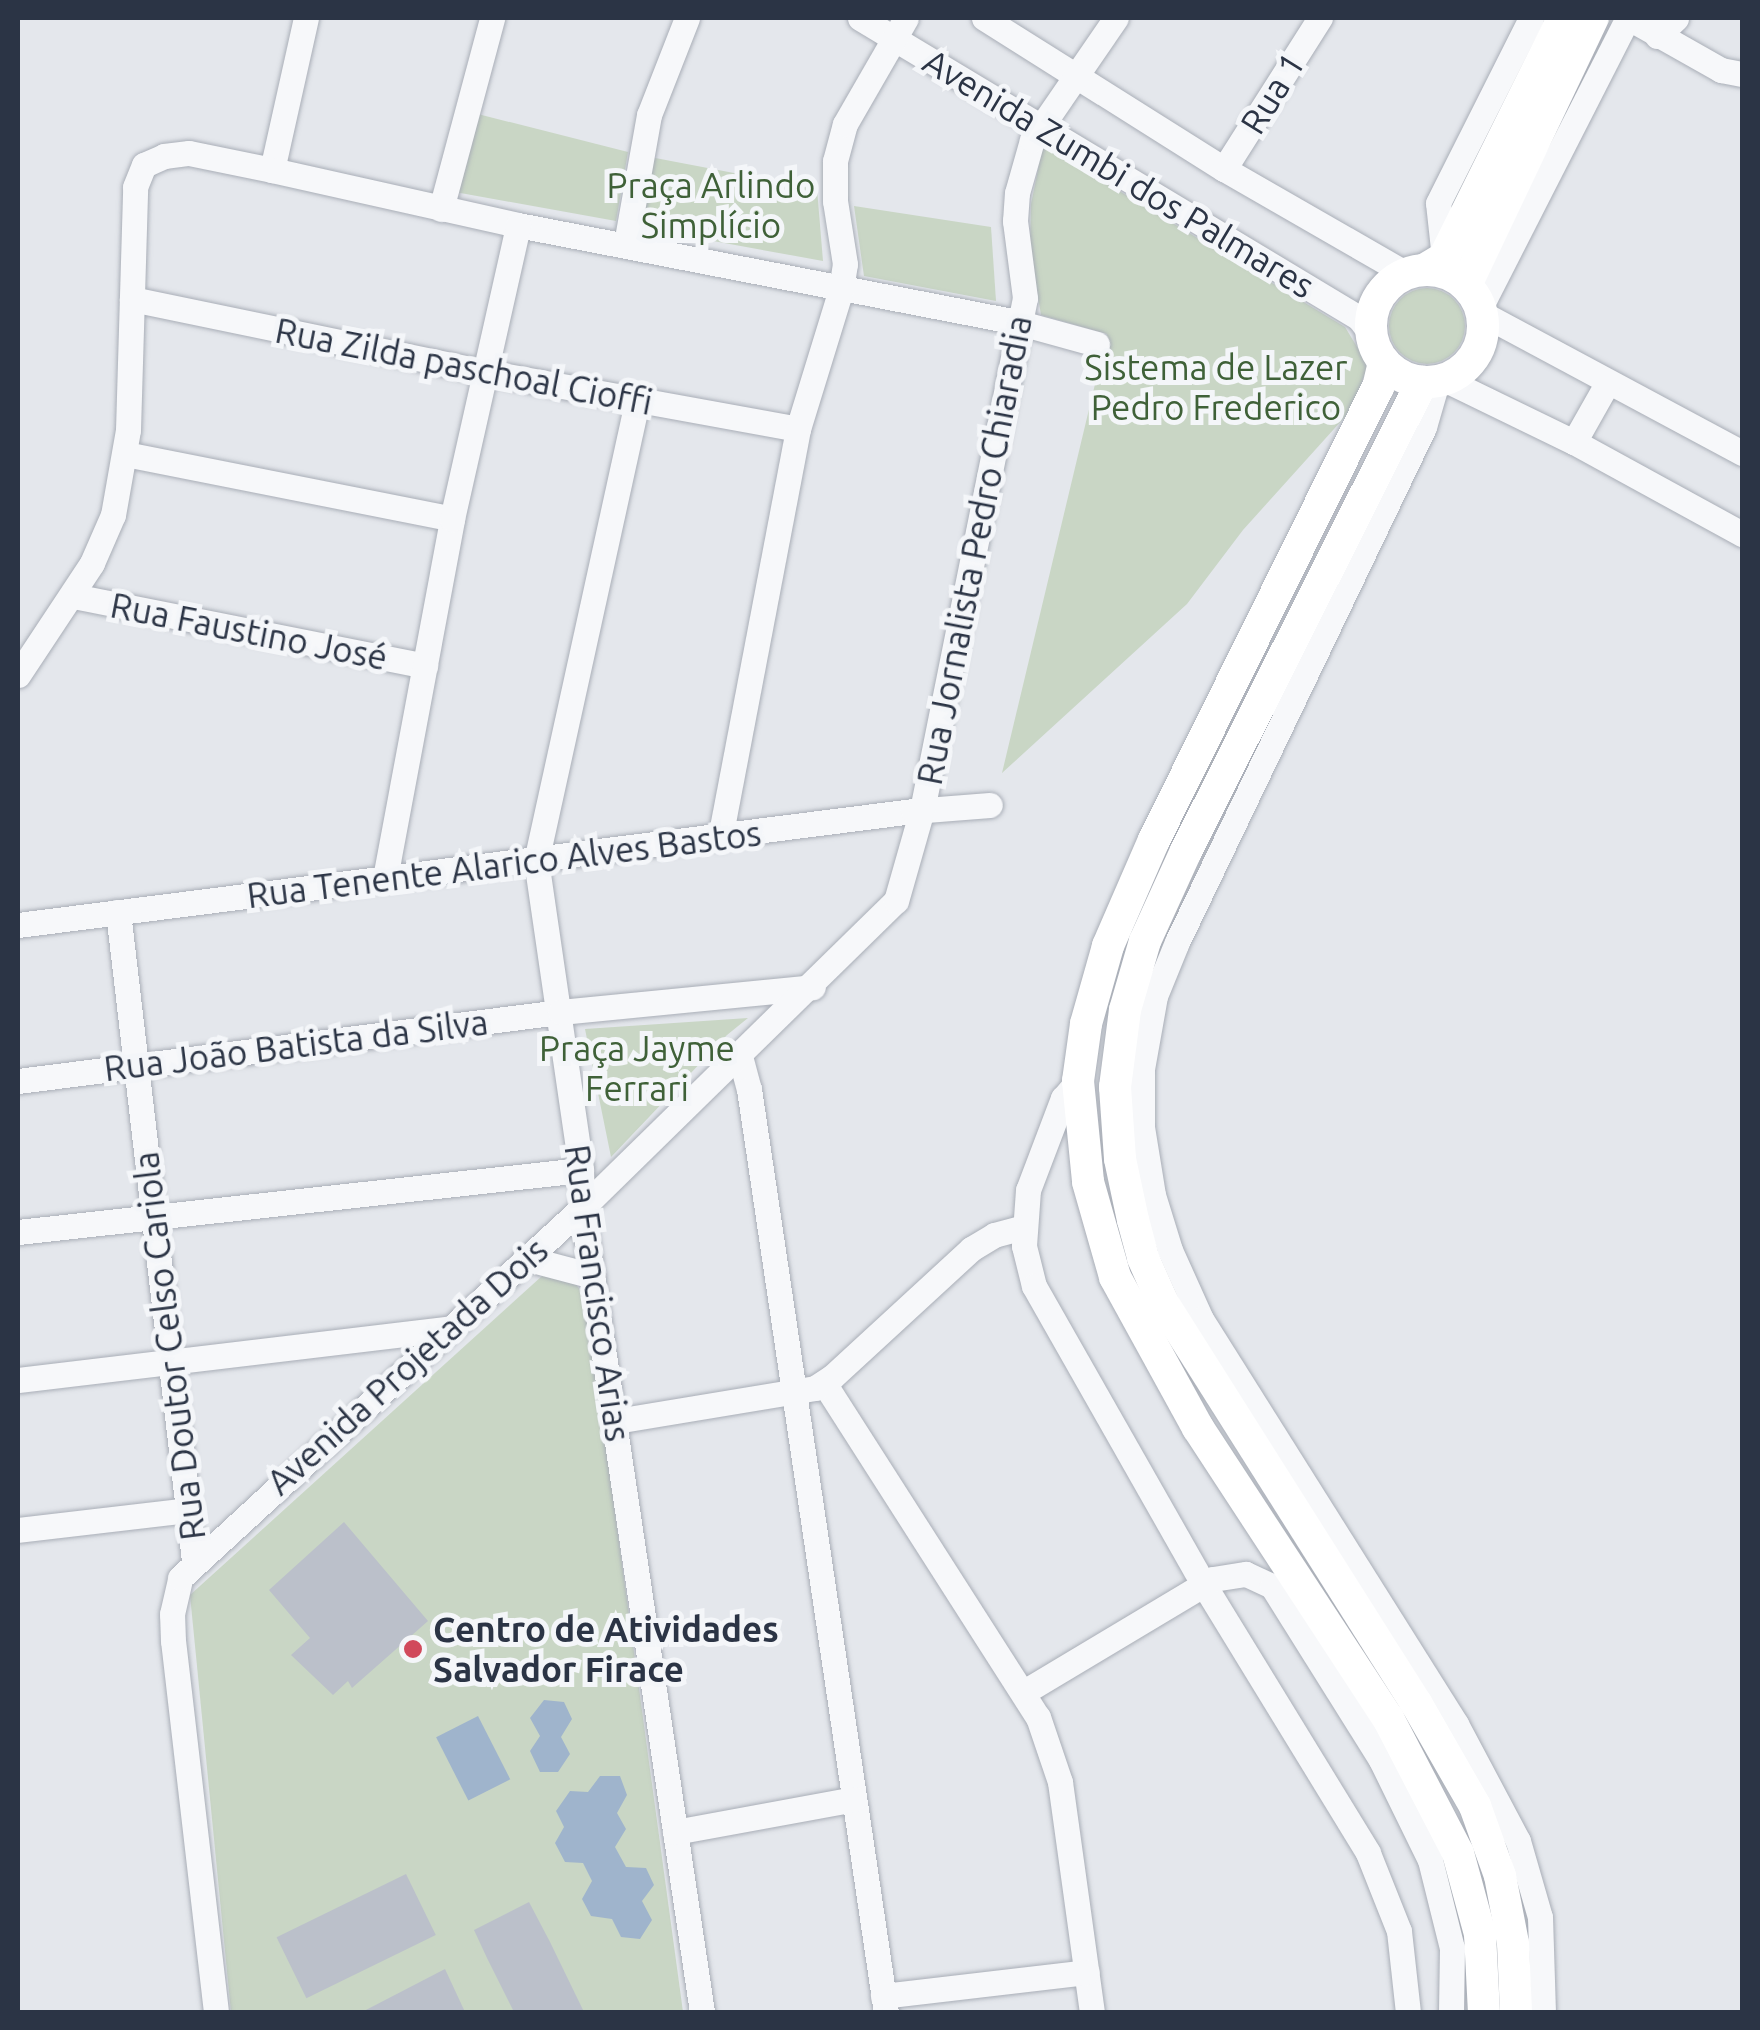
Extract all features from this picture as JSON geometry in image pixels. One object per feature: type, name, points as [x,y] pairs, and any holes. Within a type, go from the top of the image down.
[{"type":"main road","points":[[1484,2012],[1480,1934],[1458,1853],[1388,1718],[1198,1428],[1115,1276],[1088,1182],[1078,1081],[1086,1024],[1108,946],[1154,840],[1378,387],[1375,305],[1383,292],[1426,268],[1563,18]]},
{"type":"main road","points":[[1516,2012],[1513,1943],[1500,1876],[1475,1806],[1416,1702],[1163,1304],[1142,1258],[1133,1220],[1115,1087],[1124,1010],[1145,941],[1186,851],[1434,381],[1472,360],[1483,335],[1476,302],[1593,18]]},
{"type":"main road","points":[[1426,268],[1440,272],[1476,302]]},
{"type":"main road","points":[[1378,348],[1394,372],[1434,381]]},
{"type":"street","points":[[272,170],[306,18]]},
{"type":"street","points":[[441,208],[492,18]]},
{"type":"street","points":[[626,244],[649,114],[687,18]]},
{"type":"street","name":"Avenida Zumbi dos Palmares","points":[[860,18],[900,27],[1042,127],[1358,318],[1378,348]]},
{"type":"street","name":"Avenida Zumbi dos Palmares","points":[[984,18],[1079,74],[1224,170],[1426,268]]},
{"type":"street","name":"Rua Jornalista Pedro Chiaradia","points":[[922,810],[1016,322],[1025,298],[1015,220],[1017,194],[1032,140],[1116,18]]},
{"type":"street","name":"Rua 1","points":[[1224,170],[1320,18]]},
{"type":"street","points":[[1426,268],[1438,203],[1531,18]]},
{"type":"street","points":[[1742,74],[1721,70],[1628,18],[1476,302],[1608,382],[1742,453]]},
{"type":"street","points":[[1657,36],[1676,18]]},
{"type":"street","points":[[720,838],[798,429],[841,288],[845,264],[835,201],[835,161],[845,124],[900,27]]},
{"type":"street","points":[[18,675],[72,596],[113,515],[125,454],[135,187],[144,164],[164,156],[189,154],[272,170],[518,225],[1016,322],[1096,344]]},
{"type":"street","points":[[385,878],[452,519],[518,225]]},
{"type":"street","name":"Rua Zilda paschoal Cioffi","points":[[132,299],[637,402],[798,429]]},
{"type":"street","points":[[1542,2012],[1540,1917],[1518,1841],[1456,1724],[1201,1318],[1170,1250],[1153,1195],[1142,1127],[1145,1037],[1170,960],[1424,427],[1434,381],[1574,442],[1742,534]]},
{"type":"street","points":[[1574,442],[1608,382]]},
{"type":"street","name":"Rua Francisco Arias","points":[[637,402],[536,860],[581,1170],[582,1208],[702,2012]]},
{"type":"street","points":[[125,454],[452,519]]},
{"type":"street","name":"Rua Faustino José","points":[[72,596],[425,666]]},
{"type":"street","name":"Rua Tenente Alarico Alves Bastos","points":[[18,925],[922,810],[990,806]]},
{"type":"street","name":"Avenida Projetada Dois","points":[[194,1561],[582,1208],[813,987],[896,901],[922,810]]},
{"type":"street","name":"Rua Doutor Celso Cariola","points":[[118,912],[174,1362],[194,1561],[180,1578],[172,1614],[216,2012]]},
{"type":"street","name":"Rua João Batista da Silva","points":[[18,1081],[560,1012],[813,987]]},
{"type":"street","points":[[740,1056],[750,1089],[884,2004],[1087,1972]]},
{"type":"street","points":[[1078,1081],[1063,1098],[1028,1190],[1024,1228],[1028,1266],[1042,1305],[1204,1586],[1380,1878],[1399,1932],[1408,2012]]},
{"type":"street","points":[[18,1232],[581,1170]]},
{"type":"street","points":[[616,1420],[794,1394],[824,1383],[971,1249],[994,1235],[1024,1228]]},
{"type":"street","points":[[525,1258],[593,1276]]},
{"type":"street","points":[[18,1380],[446,1328]]},
{"type":"street","points":[[824,1383],[1024,1692],[1049,1743],[1060,1782],[1092,2012]]},
{"type":"street","points":[[18,1530],[188,1510]]},
{"type":"street","points":[[1288,1569],[1310,1646]]},
{"type":"street","points":[[1024,1692],[1204,1586],[1235,1573],[1264,1580],[1381,1760],[1418,1831],[1440,1890],[1452,1948],[1452,2012]]},
{"type":"street","points":[[1381,1760],[1427,1793]]},
{"type":"street","points":[[675,1832],[854,1800]]},
{"type":"green space","points":[[470,112],[628,152],[616,221],[455,192]]},
{"type":"green space","name":"Sistema de Lazer Pedro Frederico","points":[[1043,145],[1345,327],[1368,365],[1352,409],[1243,530],[1187,604],[1002,773],[1107,334],[1041,315],[1030,248],[1031,204]]},
{"type":"green space","name":"Praça Arlindo Simplício","points":[[650,157],[817,189],[823,261],[642,228]]},
{"type":"green space","points":[[854,206],[991,227],[996,301],[864,276]]},
{"type":"green space","points":[[1427,288],[1454,299],[1465,326],[1454,353],[1427,364],[1400,353],[1389,326],[1400,299]]},
{"type":"green space","name":"Praça Jayme Ferrari","points":[[748,1018],[727,1035],[611,1157],[585,1029]]},
{"type":"green space","name":"Centro de Atividades Salvador Firace","points":[[557,1272],[572,1278],[586,1299],[683,2012],[231,2012],[190,1595],[542,1276]]},
{"type":"water","points":[[544,1700],[564,1702],[572,1719],[561,1737],[570,1754],[558,1772],[540,1772],[530,1751],[540,1736],[530,1718]]},
{"type":"water","points":[[478,1716],[510,1779],[468,1801],[436,1737]]},
{"type":"water","points":[[600,1776],[620,1776],[627,1795],[617,1813],[626,1829],[615,1847],[626,1867],[646,1868],[654,1885],[642,1901],[652,1920],[640,1939],[621,1937],[612,1919],[591,1916],[582,1899],[592,1881],[583,1863],[565,1862],[555,1843],[564,1827],[556,1811],[570,1791],[588,1792]]},
{"type":"building","points":[[344,1522],[428,1621],[352,1688],[348,1681],[333,1695],[291,1655],[310,1638],[269,1590]]},
{"type":"building","points":[[406,1874],[436,1935],[306,1998],[277,1937]]},
{"type":"building","points":[[529,1902],[584,2012],[514,2012],[487,1958],[474,1930]]},
{"type":"building","points":[[445,1969],[465,2012],[362,2012]]},
{"type":"place","name":"Centro de Atividades Salvador Firace","points":[[413,1649]]}]
